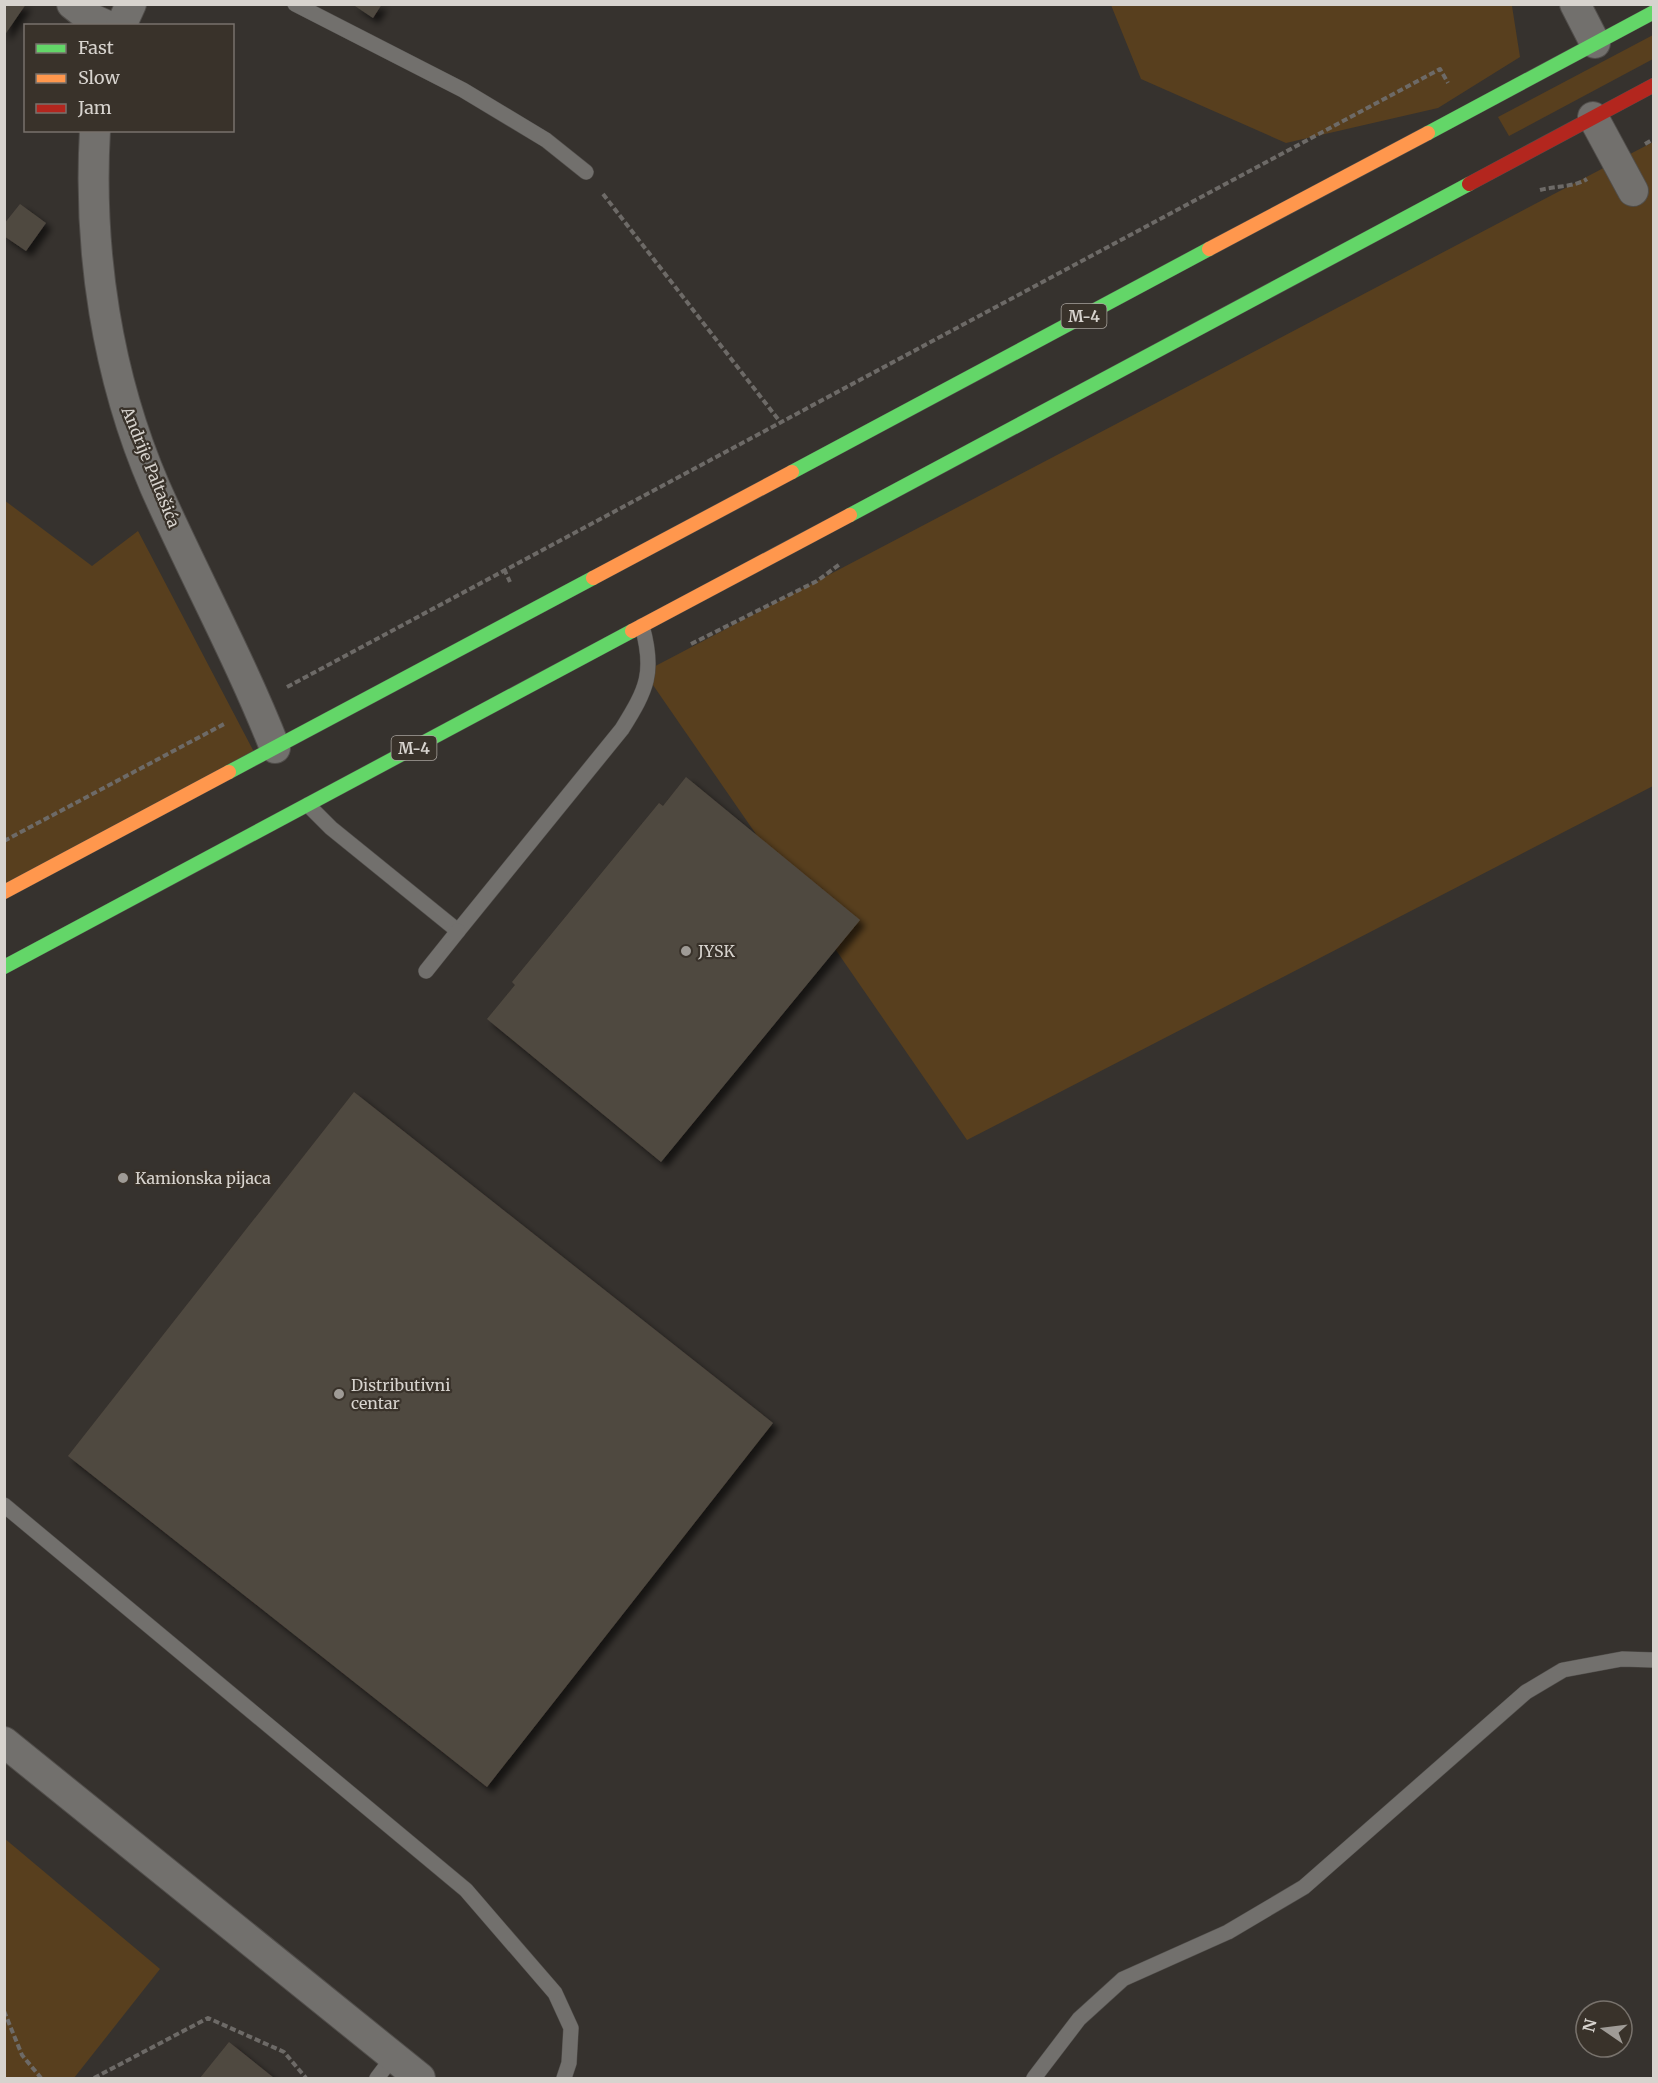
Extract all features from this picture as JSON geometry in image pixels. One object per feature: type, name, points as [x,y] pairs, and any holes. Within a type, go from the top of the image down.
[{"type":"main road","name":"M-4","points":[[4,892],[1653,12]]},
{"type":"main road","name":"M-4","points":[[4,967],[1653,85]]},
{"type":"street","points":[[72,4],[90,18],[104,24]]},
{"type":"street","points":[[122,24],[131,4]]},
{"type":"street","points":[[1575,4],[1595,44]]},
{"type":"street","points":[[1593,117],[1632,191]]},
{"type":"street","name":"Andrije Paltašića","points":[[96,132],[94,164],[97,252],[103,304],[124,399],[155,487],[254,695],[275,748]]},
{"type":"street","points":[[4,1742],[385,2068],[420,2079]]},
{"type":"lane","points":[[295,4],[463,90],[546,140],[586,172]]},
{"type":"lane","points":[[426,971],[622,729],[637,705],[650,665],[642,626]]},
{"type":"lane","points":[[308,805],[332,828],[458,931]]},
{"type":"lane","points":[[4,1505],[466,1890],[555,1994],[570,2028],[569,2063],[564,2079]]},
{"type":"lane","points":[[1034,2079],[1079,2019],[1123,1978],[1228,1932],[1304,1887],[1526,1692],[1563,1670],[1622,1659],[1653,1660]]},
{"type":"path","points":[[283,689],[1440,69]]},
{"type":"path","points":[[586,172],[781,423]]},
{"type":"path","points":[[650,665],[817,581]]},
{"type":"path","points":[[4,841],[230,721]]},
{"type":"path","points":[[4,2011],[21,2055],[41,2079]]},
{"type":"path","points":[[94,2079],[131,2057],[208,2018],[284,2052],[306,2079]]},
{"type":"shaded area","points":[[1111,5],[1513,5],[1520,57],[1438,108],[1286,143],[1141,79]]},
{"type":"shaded area","points":[[1653,35],[1653,59],[1509,136],[1498,117]]},
{"type":"shaded area","points":[[1653,142],[1653,786],[967,1140],[644,672]]},
{"type":"shaded area","points":[[4,500],[92,566],[138,531],[254,752],[4,894]]},
{"type":"shaded area","points":[[4,1838],[160,1969],[74,2078],[5,2078]]},
{"type":"building","points":[[4,4],[26,4],[4,36]]},
{"type":"building","points":[[352,4],[382,4],[373,18]]},
{"type":"building","points":[[20,204],[46,223],[26,251],[4,236],[4,224]]},
{"type":"building","name":"JYSK","points":[[686,777],[860,920],[661,1162],[487,1019],[515,985],[512,982],[659,803],[663,806]]},
{"type":"building","points":[[354,1092],[773,1423],[487,1787],[68,1456]]},
{"type":"building","points":[[229,2042],[274,2078],[200,2078]]},
{"type":"traffic: fast","points":[[1428,133],[1654,12]]},
{"type":"traffic: fast","points":[[850,515],[1469,184]]},
{"type":"traffic: fast","points":[[792,472],[1209,249]]},
{"type":"traffic: fast","points":[[229,772],[593,578]]},
{"type":"traffic: fast","points":[[4,967],[632,631]]},
{"type":"traffic: slow","points":[[1209,249],[1428,133]]},
{"type":"traffic: slow","points":[[593,578],[792,472]]},
{"type":"traffic: slow","points":[[632,631],[850,515]]},
{"type":"traffic: slow","points":[[4,892],[229,772]]},
{"type":"traffic: jam","points":[[1469,184],[1654,85]]},
{"type":"place","name":"JYSK","points":[[686,951]]},
{"type":"place","name":"Kamionska pijaca","points":[[123,1178]]},
{"type":"place","name":"Distributivni centar","points":[[339,1394]]}]
